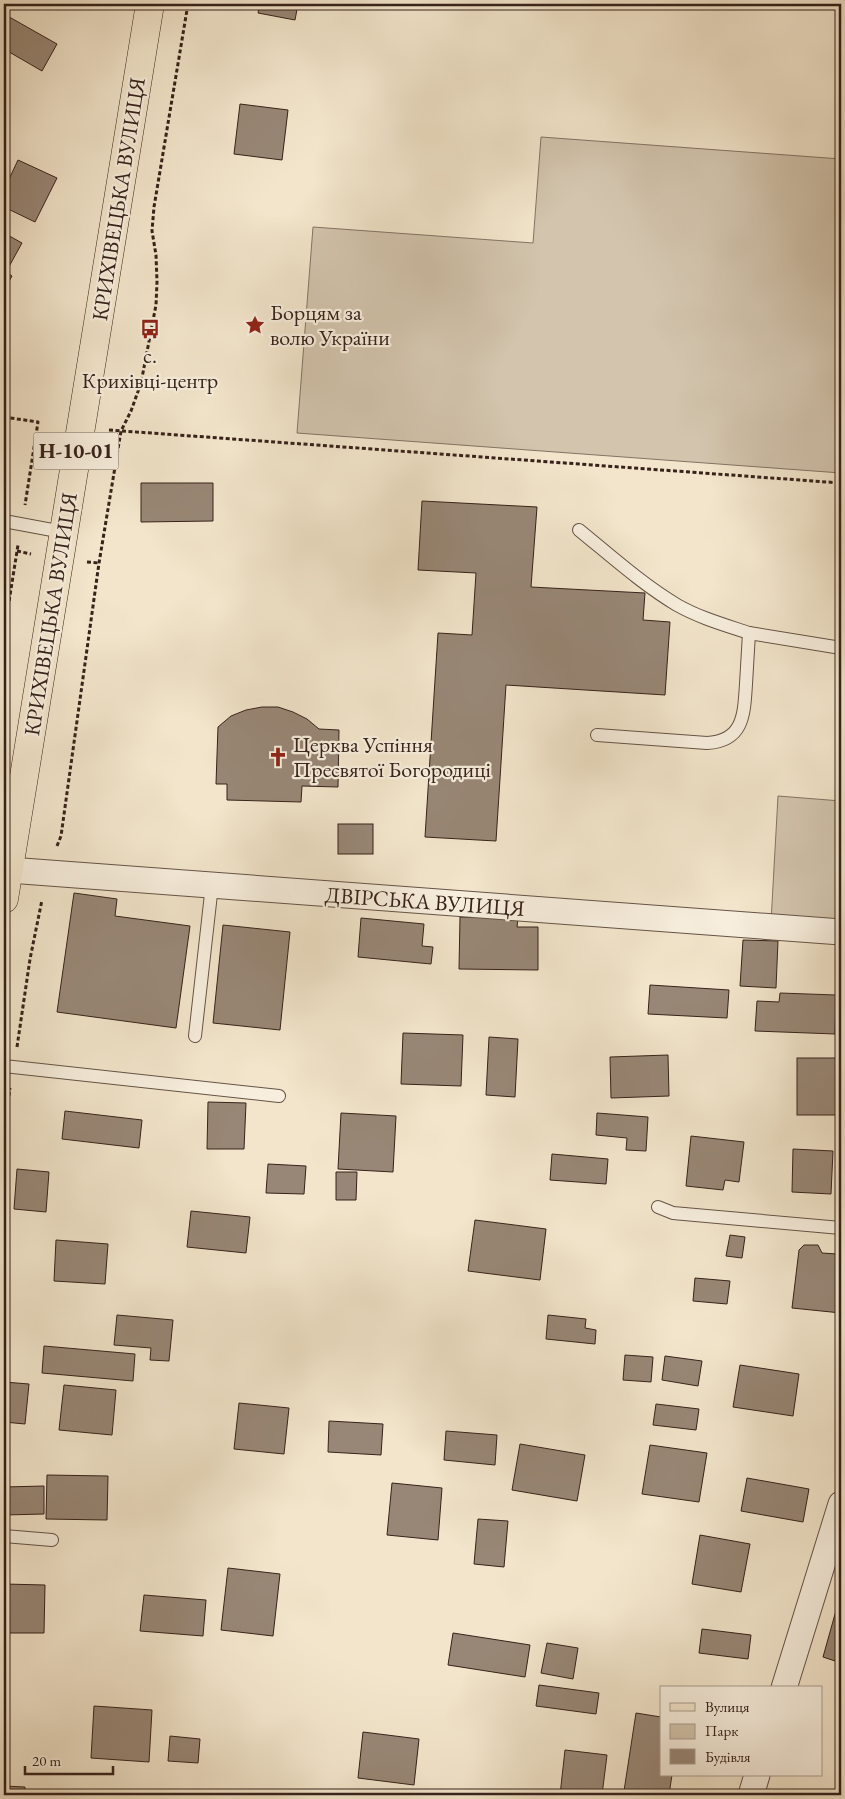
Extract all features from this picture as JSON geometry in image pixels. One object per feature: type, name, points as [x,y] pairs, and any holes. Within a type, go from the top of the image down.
[{"type":"main road","name":"КРИХІВЕЦЬКА ВУЛИЦЯ","points":[[4,898],[9,870],[10,820],[63,532],[150,4]]},
{"type":"street","name":"ДВІРСЬКА ВУЛИЦЯ","points":[[9,870],[841,932]]},
{"type":"street","points":[[785,1686],[834,1551],[841,1504]]},
{"type":"street","points":[[751,1795],[757,1776]]},
{"type":"lane","points":[[4,521],[63,532]]},
{"type":"lane","points":[[579,530],[641,581],[678,605],[708,620],[749,633],[841,648]]},
{"type":"lane","points":[[597,735],[706,743],[716,742],[732,734],[742,720],[744,711],[749,633]]},
{"type":"lane","points":[[195,1036],[212,885]]},
{"type":"lane","points":[[9,1066],[279,1096]]},
{"type":"lane","points":[[658,1206],[673,1213],[841,1228]]},
{"type":"lane","points":[[4,1536],[52,1540]]},
{"type":"path","points":[[4,1128],[9,1066],[47,873],[61,836],[99,563],[121,431],[131,411],[141,383],[148,354],[156,305],[157,282],[156,255],[152,231],[154,207],[188,4]]},
{"type":"path","points":[[4,417],[38,422]]},
{"type":"path","points":[[80,428],[841,483]]},
{"type":"green space","points":[[541,137],[841,159],[841,473],[297,433],[313,227],[533,243]]},
{"type":"green space","points":[[778,796],[841,801],[841,926],[771,922]]},
{"type":"building","points":[[260,4],[298,4],[295,20],[258,13]]},
{"type":"building","points":[[4,14],[57,44],[42,71],[4,49]]},
{"type":"building","points":[[240,104],[288,110],[282,160],[234,154]]},
{"type":"building","points":[[18,160],[57,178],[35,222],[4,207],[4,190]]},
{"type":"building","points":[[4,233],[22,243],[6,272],[12,276],[4,290]]},
{"type":"building","points":[[141,483],[213,483],[213,521],[141,522]]},
{"type":"building","points":[[422,501],[537,507],[531,587],[645,593],[643,620],[670,622],[665,695],[506,685],[496,841],[425,837],[438,633],[472,635],[476,573],[418,570]]},
{"type":"building","name":"Церква Успіння Пресвятої Богородиці","points":[[278,707],[293,712],[307,719],[319,729],[339,730],[338,787],[302,786],[301,802],[227,800],[227,784],[216,784],[218,727],[231,716],[246,710]]},
{"type":"building","points":[[338,824],[373,824],[373,854],[338,854]]},
{"type":"building","points":[[74,893],[117,899],[115,916],[190,926],[176,1028],[57,1012]]},
{"type":"building","points":[[460,917],[518,918],[517,927],[538,927],[538,970],[459,969]]},
{"type":"building","points":[[361,918],[424,924],[422,946],[433,947],[431,964],[358,957]]},
{"type":"building","points":[[223,925],[290,932],[280,1030],[213,1023]]},
{"type":"building","points":[[743,940],[778,941],[776,988],[740,986]]},
{"type":"building","points":[[650,985],[729,990],[727,1018],[648,1014]]},
{"type":"building","points":[[780,993],[836,995],[835,1034],[755,1031],[757,1001],[779,1002]]},
{"type":"building","points":[[403,1033],[463,1035],[461,1086],[401,1084]]},
{"type":"building","points":[[489,1037],[518,1039],[515,1097],[486,1095]]},
{"type":"building","points":[[668,1055],[669,1096],[611,1098],[610,1057]]},
{"type":"building","points":[[797,1058],[841,1058],[841,1115],[797,1115]]},
{"type":"building","points":[[208,1102],[246,1103],[244,1149],[207,1149]]},
{"type":"building","points":[[65,1111],[142,1120],[139,1148],[62,1139]]},
{"type":"building","points":[[341,1113],[396,1116],[393,1172],[338,1169]]},
{"type":"building","points":[[597,1113],[648,1117],[646,1151],[626,1150],[627,1138],[596,1135]]},
{"type":"building","points":[[691,1136],[744,1142],[739,1182],[725,1180],[723,1190],[686,1186]]},
{"type":"building","points":[[793,1149],[833,1151],[831,1194],[792,1192]]},
{"type":"building","points":[[552,1154],[608,1159],[606,1184],[550,1180]]},
{"type":"building","points":[[268,1164],[306,1166],[304,1194],[266,1193]]},
{"type":"building","points":[[17,1169],[49,1172],[46,1212],[14,1209]]},
{"type":"building","points":[[336,1172],[357,1172],[356,1200],[336,1200]]},
{"type":"building","points":[[191,1211],[250,1217],[246,1253],[187,1247]]},
{"type":"building","points":[[475,1220],[546,1229],[540,1280],[468,1271]]},
{"type":"building","points":[[730,1235],[745,1237],[742,1258],[726,1256]]},
{"type":"building","points":[[56,1240],[108,1244],[105,1284],[54,1281]]},
{"type":"building","points":[[804,1245],[818,1245],[822,1253],[837,1254],[837,1261],[841,1261],[841,1313],[792,1308],[799,1250]]},
{"type":"building","points":[[695,1278],[730,1281],[727,1304],[693,1301]]},
{"type":"building","points":[[117,1315],[173,1320],[169,1361],[150,1360],[151,1348],[114,1345]]},
{"type":"building","points":[[548,1315],[586,1319],[585,1328],[596,1330],[595,1344],[546,1339]]},
{"type":"building","points":[[44,1346],[135,1354],[133,1381],[42,1373]]},
{"type":"building","points":[[625,1355],[653,1357],[651,1382],[623,1380]]},
{"type":"building","points":[[665,1356],[702,1361],[698,1386],[662,1380]]},
{"type":"building","points":[[740,1365],[799,1374],[793,1416],[733,1407]]},
{"type":"building","points":[[4,1382],[29,1384],[25,1424],[4,1422]]},
{"type":"building","points":[[64,1385],[116,1390],[112,1435],[59,1430]]},
{"type":"building","points":[[239,1403],[289,1408],[284,1454],[234,1449]]},
{"type":"building","points":[[656,1404],[699,1409],[696,1430],[653,1425]]},
{"type":"building","points":[[329,1421],[383,1424],[381,1455],[328,1452]]},
{"type":"building","points":[[446,1431],[497,1435],[495,1465],[444,1460]]},
{"type":"building","points":[[520,1444],[585,1455],[577,1501],[512,1490]]},
{"type":"building","points":[[650,1445],[707,1453],[699,1502],[642,1494]]},
{"type":"building","points":[[47,1475],[108,1476],[107,1520],[46,1519]]},
{"type":"building","points":[[747,1478],[809,1489],[803,1522],[741,1511]]},
{"type":"building","points":[[392,1483],[442,1488],[438,1540],[387,1535]]},
{"type":"building","points":[[44,1486],[44,1514],[4,1515],[4,1487]]},
{"type":"building","points":[[478,1519],[508,1521],[504,1567],[474,1564]]},
{"type":"building","points":[[700,1535],[750,1544],[741,1592],[692,1584]]},
{"type":"building","points":[[228,1568],[280,1574],[273,1636],[221,1630]]},
{"type":"building","points":[[4,1584],[45,1585],[44,1633],[4,1633]]},
{"type":"building","points":[[144,1595],[206,1600],[203,1636],[140,1631]]},
{"type":"building","points":[[837,1607],[841,1608],[841,1663],[823,1657]]},
{"type":"building","points":[[702,1629],[751,1635],[748,1659],[699,1653]]},
{"type":"building","points":[[453,1633],[530,1645],[525,1677],[448,1665]]},
{"type":"building","points":[[547,1643],[578,1648],[573,1679],[541,1673]]},
{"type":"building","points":[[539,1685],[599,1693],[596,1714],[536,1706]]},
{"type":"building","points":[[94,1706],[152,1710],[149,1762],[91,1758]]},
{"type":"building","points":[[636,1713],[660,1717],[660,1776],[672,1776],[669,1795],[652,1795],[624,1791]]},
{"type":"building","points":[[363,1732],[419,1739],[414,1785],[358,1778]]},
{"type":"building","points":[[170,1736],[200,1739],[198,1763],[168,1761]]},
{"type":"building","points":[[565,1750],[607,1755],[602,1795],[560,1795]]},
{"type":"building","points":[[4,1786],[25,1787],[25,1795],[4,1795]]},
{"type":"place","name":"Борцям за волю України","points":[[255,325]]},
{"type":"place","name":"с. Крихівці-центр","points":[[150,329]]},
{"type":"place","name":"Церква Успіння Пресвятої Богородиці","points":[[278,757]]}]
